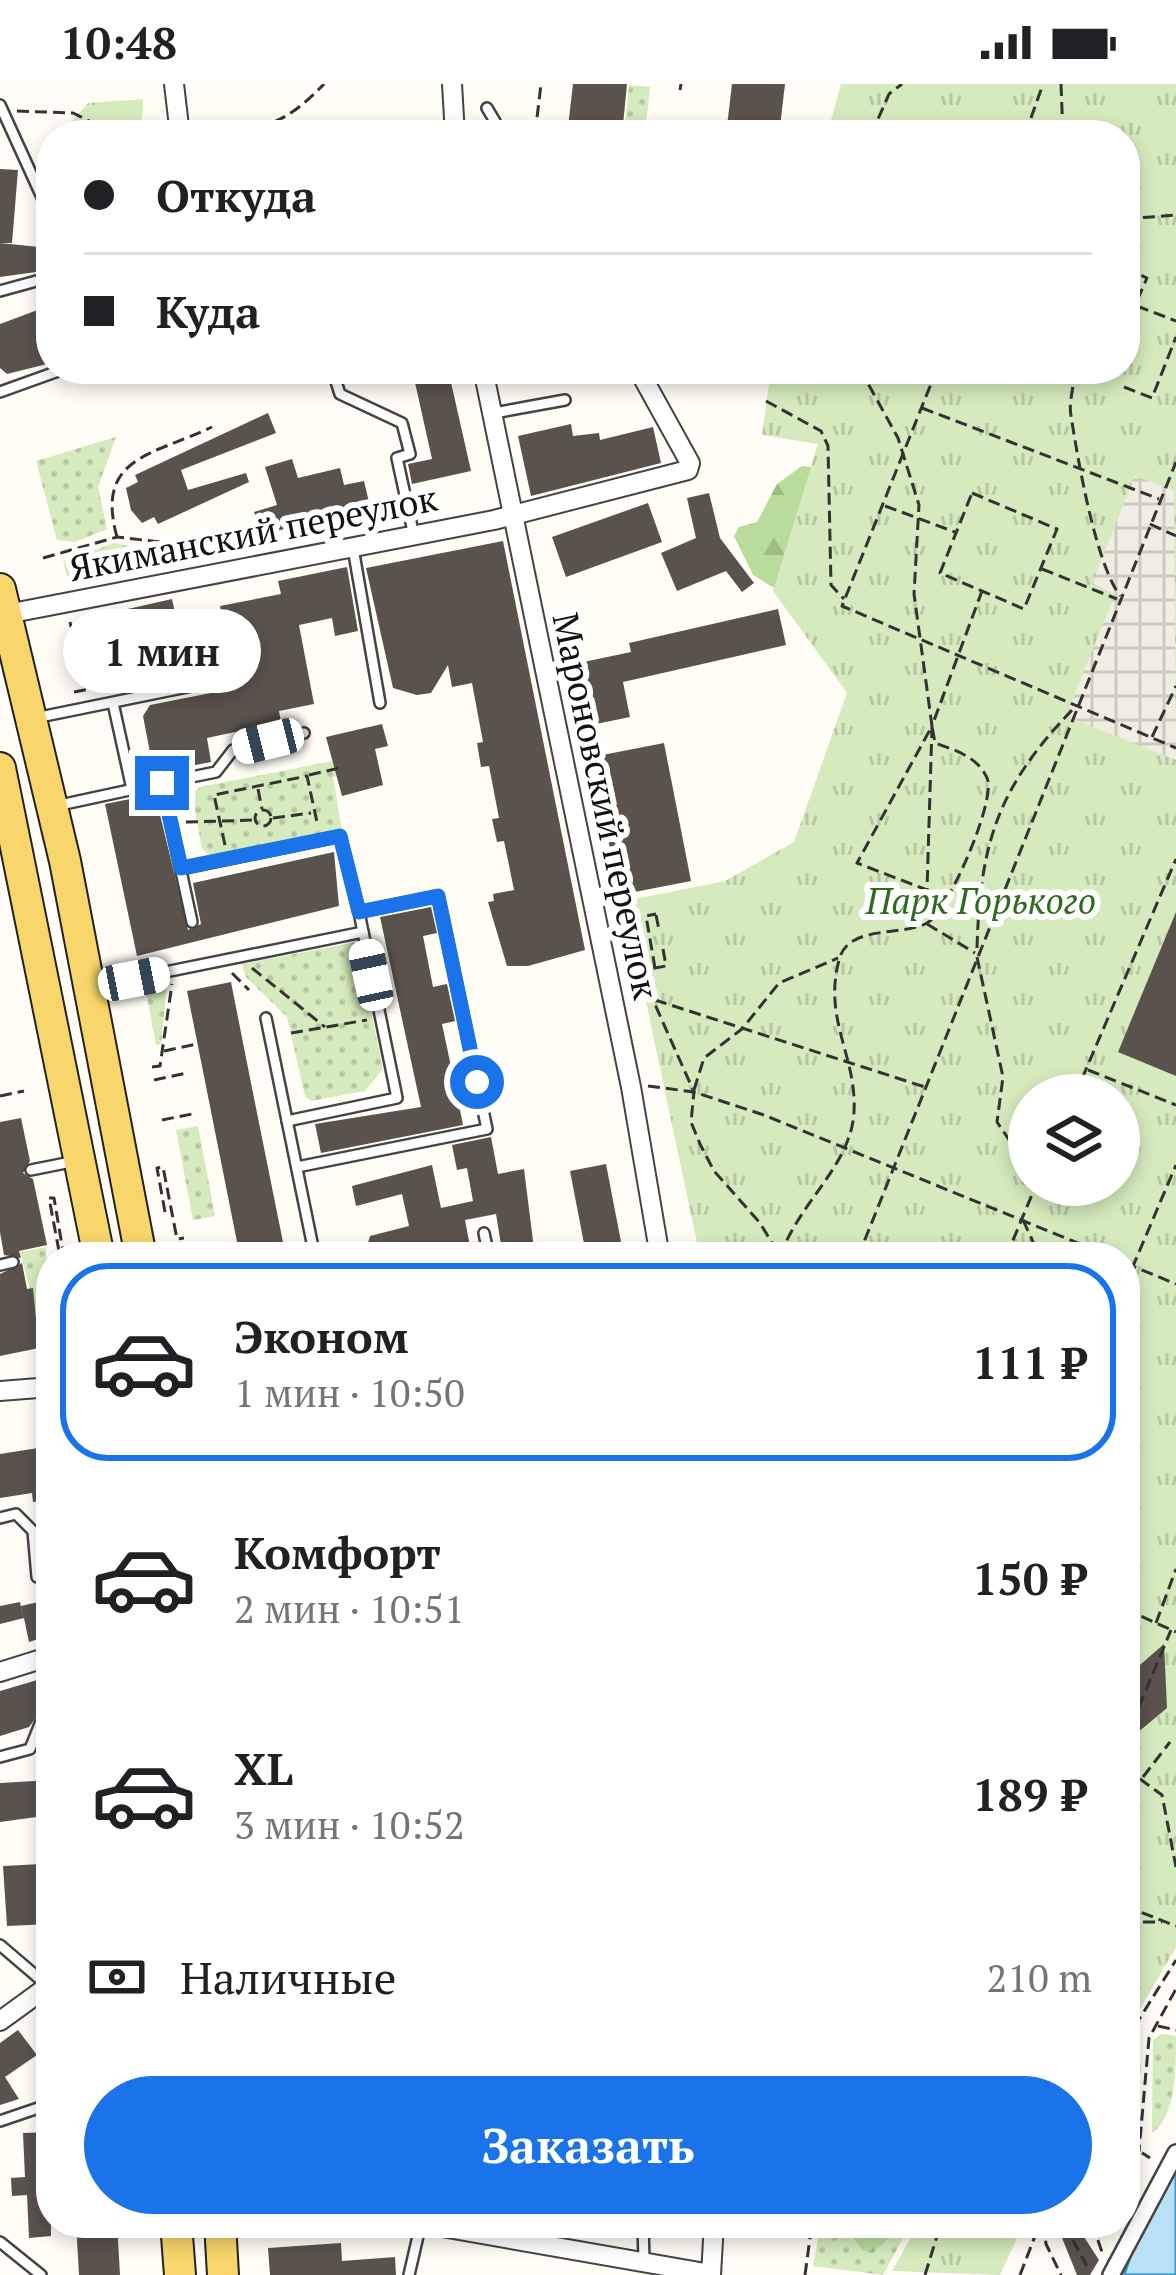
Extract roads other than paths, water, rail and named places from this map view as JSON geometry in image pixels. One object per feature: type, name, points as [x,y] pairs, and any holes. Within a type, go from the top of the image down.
[{"type":"main road","points":[[3,602],[91,988],[138,1242]]},
{"type":"main road","points":[[0,768],[11,866],[96,1242]]},
{"type":"main road","points":[[177,2238],[180,2275]]},
{"type":"main road","points":[[221,2238],[224,2275]]},
{"type":"street","points":[[173,84],[178,120]]},
{"type":"street","points":[[452,84],[454,120]]},
{"type":"street","name":"Мароновский переулок","points":[[486,384],[631,1087],[657,1242]]},
{"type":"street","name":"Якиманский переулок","points":[[3,602],[352,548],[512,516],[688,470],[690,463],[646,384]]},
{"type":"street","points":[[0,1391],[36,1388]]},
{"type":"street","points":[[0,1672],[27,1672],[36,1666]]},
{"type":"street","points":[[0,2021],[36,1995]]},
{"type":"street","points":[[1140,2218],[1176,2153]]},
{"type":"street","points":[[506,2238],[712,2275],[714,2238]]},
{"type":"street","points":[[1110,2272],[1129,2238]]},
{"type":"lane","points":[[0,105],[36,184]]},
{"type":"lane","points":[[487,108],[494,120]]},
{"type":"lane","points":[[0,291],[36,281]]},
{"type":"lane","points":[[0,392],[36,379]]},
{"type":"lane","points":[[337,384],[340,394],[402,423],[410,454],[397,458],[414,536]]},
{"type":"lane","points":[[491,413],[565,400]]},
{"type":"lane","points":[[352,548],[380,703]]},
{"type":"lane","points":[[31,719],[202,685],[189,616]]},
{"type":"lane","points":[[113,703],[132,789]]},
{"type":"lane","points":[[52,807],[215,772],[232,750],[304,733]]},
{"type":"lane","points":[[162,783],[193,922]]},
{"type":"lane","points":[[181,868],[340,836],[397,1098],[287,1121]]},
{"type":"lane","points":[[297,1167],[487,1129],[438,896],[359,912]]},
{"type":"lane","points":[[91,988],[363,932]]},
{"type":"lane","points":[[266,1018],[312,1242]]},
{"type":"lane","points":[[32,1170],[81,1160]]},
{"type":"lane","points":[[484,1233],[486,1242]]},
{"type":"lane","points":[[0,1264],[13,1262]]},
{"type":"lane","points":[[0,1518],[16,1514],[33,1531],[36,1559]]},
{"type":"lane","points":[[0,1757],[30,1749],[36,1734]]},
{"type":"lane","points":[[0,1945],[36,1974]]},
{"type":"lane","points":[[0,2121],[36,2109]]},
{"type":"lane","points":[[409,2275],[417,2238]]},
{"type":"lane","points":[[643,2238],[644,2262]]},
{"type":"lane","points":[[0,2242],[41,2275]]},
{"type":"water","points":[[1176,2166],[1176,2275],[1124,2275],[1140,2227]]},
{"type":"park label","name":"Парк Горького","points":[[981,901]]}]
